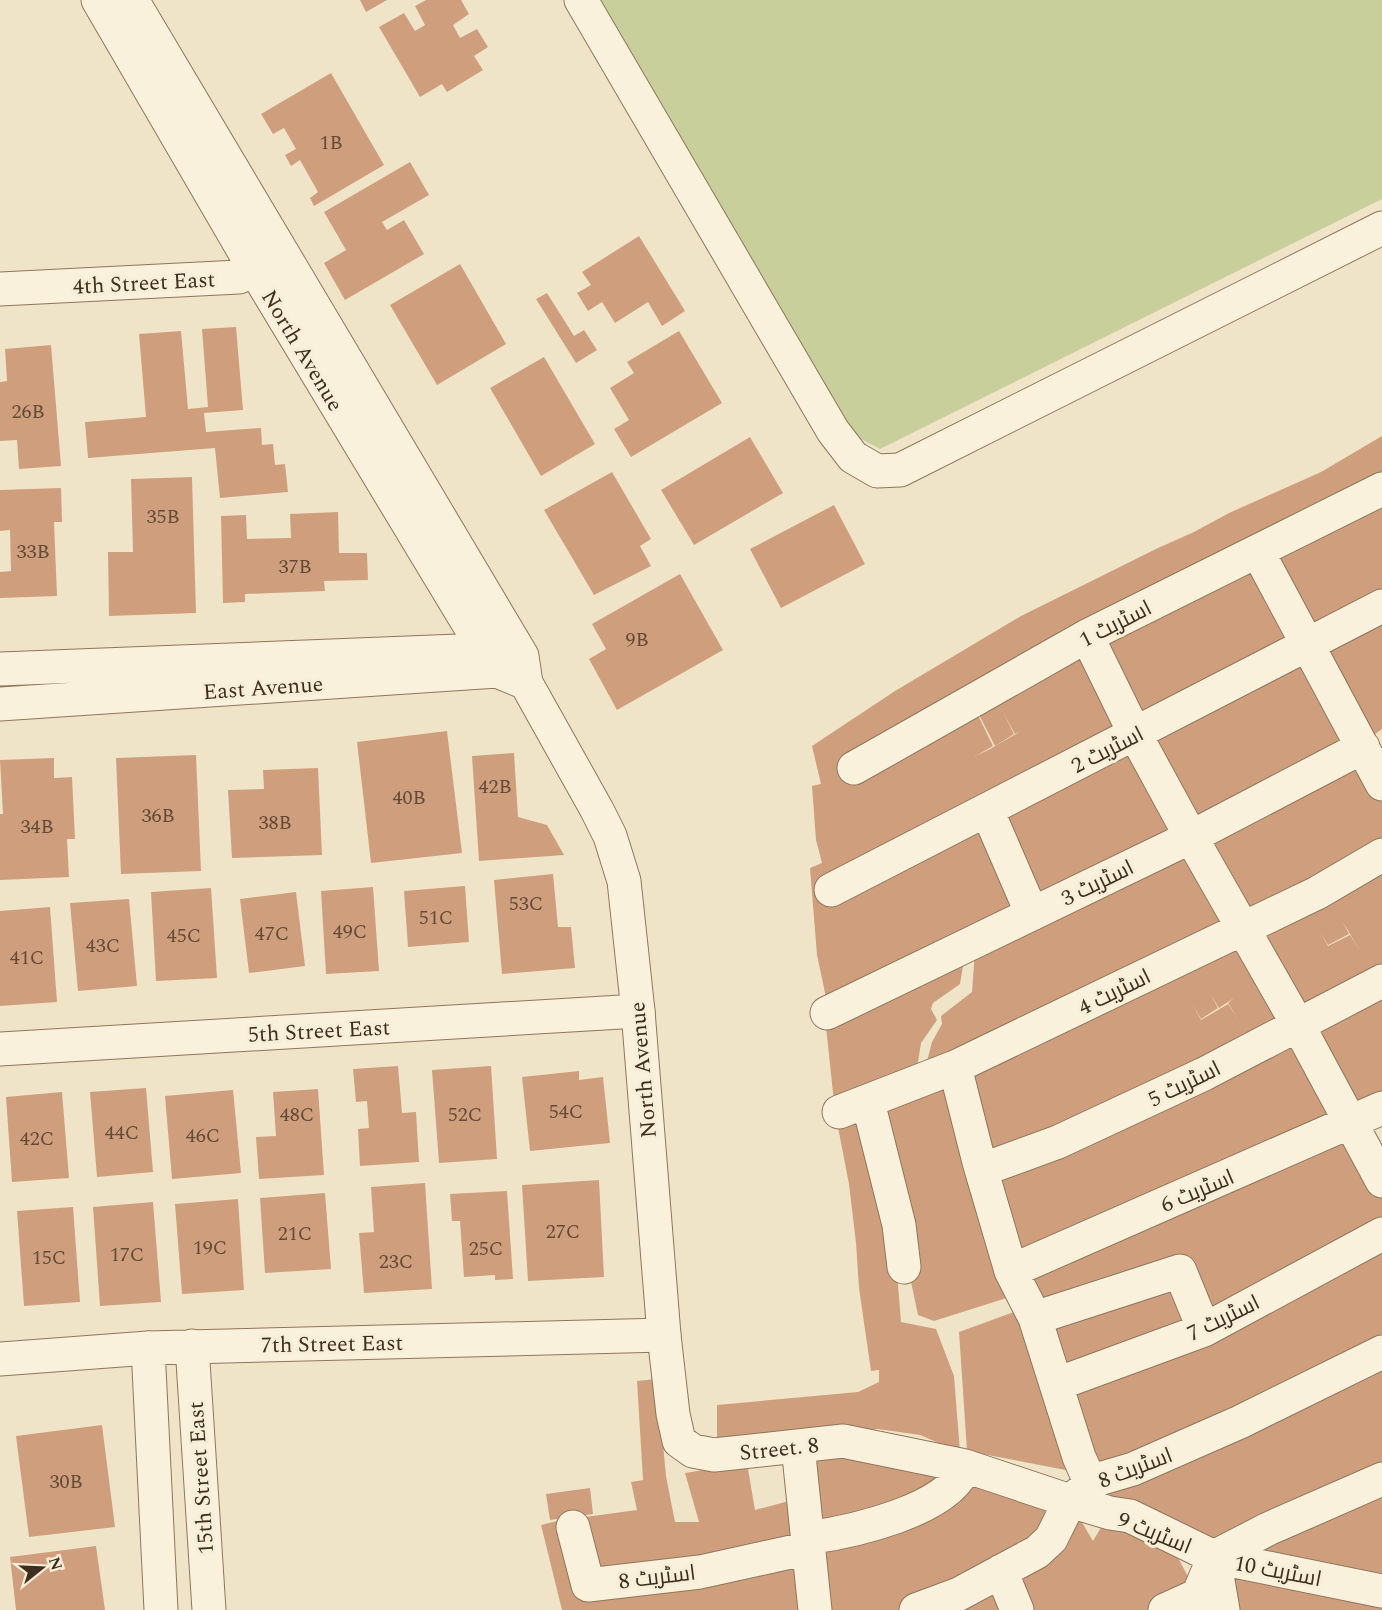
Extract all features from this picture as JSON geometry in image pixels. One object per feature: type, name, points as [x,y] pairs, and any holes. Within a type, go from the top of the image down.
[{"type":"street","name":"North Avenue","points":[[98,0],[269,263],[597,810],[617,857],[624,881],[638,1011],[664,1335],[673,1414],[680,1441],[693,1451],[714,1455]]},
{"type":"street","name":"North Avenue","points":[[132,0],[269,263]]},
{"type":"street","points":[[581,0],[834,430],[853,457],[877,471],[900,470],[1382,228]]},
{"type":"street","name":"4th Street East","points":[[0,289],[239,277],[269,263]]},
{"type":"street","name":"اسٹریٹ 1","points":[[854,768],[1087,636],[1382,489]]},
{"type":"street","points":[[1258,552],[1382,784]]},
{"type":"street","name":"اسٹریٹ 2","points":[[831,890],[1382,606]]},
{"type":"street","points":[[1087,636],[1191,837],[1298,1025],[1382,1181]]},
{"type":"street","name":"East Avenue","points":[[0,669],[508,659]]},
{"type":"street","name":"East Avenue","points":[[0,704],[508,659]]},
{"type":"street","name":"اسٹریٹ 3","points":[[827,1013],[1191,837],[1364,747]]},
{"type":"street","points":[[987,810],[1032,914]]},
{"type":"street","name":"اسٹریٹ 4","points":[[904,1267],[900,1226],[854,1107],[955,1067],[1317,893],[1382,855]]},
{"type":"street","name":"اسٹریٹ 5","points":[[979,1162],[995,1165],[1058,1142],[1204,1074],[1382,981]]},
{"type":"street","name":"5th Street East","points":[[0,1048],[638,1011]]},
{"type":"street","points":[[916,1610],[949,1599],[1036,1552],[1051,1539],[1081,1492],[1079,1457],[1035,1318],[1011,1271],[979,1162],[955,1067]]},
{"type":"street","name":"اسٹریٹ 6","points":[[1011,1271],[1351,1124],[1382,1108]]},
{"type":"street","name":"اسٹریٹ 7","points":[[1057,1384],[1204,1330],[1382,1234]]},
{"type":"street","points":[[1035,1318],[1180,1271],[1204,1330]]},
{"type":"street","name":"7th Street East","points":[[0,1359],[192,1346],[664,1335]]},
{"type":"street","name":"15th Street East","points":[[192,1346],[209,1610]]},
{"type":"street","name":"15th Street East","points":[[148,1348],[161,1610]]},
{"type":"street","name":"اسٹریٹ 8","points":[[843,1441],[1081,1492],[1240,1422],[1382,1352]]},
{"type":"street","name":"Street. 8","points":[[714,1455],[843,1441]]},
{"type":"street","points":[[798,1446],[815,1610]]},
{"type":"street","name":"اسٹریٹ 8","points":[[573,1527],[588,1585],[700,1572],[890,1519],[930,1503],[955,1485],[965,1466]]},
{"type":"street","name":"اسٹریٹ 9","points":[[1081,1492],[1110,1513],[1130,1516],[1214,1557],[1268,1529],[1382,1479]]},
{"type":"street","points":[[1214,1557],[1223,1610]]},
{"type":"street","name":"اسٹریٹ 10","points":[[1165,1610],[1198,1595],[1214,1557],[1382,1591]]},
{"type":"street","points":[[1001,1571],[1017,1610]]},
{"type":"green space","points":[[598,0],[1382,0],[1382,199],[880,449],[861,439],[843,417]]},
{"type":"building","points":[[360,0],[387,0],[366,12]]},
{"type":"building","points":[[426,0],[461,0],[469,14],[453,25],[460,38],[477,29],[488,47],[474,56],[483,70],[447,92],[442,84],[420,97],[379,27],[404,13],[415,31],[425,25],[415,6]]},
{"type":"building","points":[[331,73],[384,165],[314,206],[310,198],[318,192],[300,160],[291,166],[285,155],[296,149],[284,128],[273,134],[261,114]]},
{"type":"building","points":[[410,162],[429,195],[382,222],[387,230],[404,220],[424,254],[345,300],[324,263],[346,250],[324,212]]},
{"type":"building","points":[[639,236],[685,311],[662,326],[648,302],[615,323],[602,302],[588,311],[577,293],[591,285],[582,272]]},
{"type":"building","points":[[460,264],[506,344],[437,385],[390,305]]},
{"type":"building","points":[[547,293],[574,336],[584,330],[597,350],[576,363],[536,299]]},
{"type":"building","points":[[236,327],[243,410],[204,413],[206,432],[261,428],[262,445],[273,444],[275,465],[285,464],[288,492],[220,498],[215,448],[88,458],[85,422],[146,417],[139,334],[181,331],[188,409],[208,407],[202,329]]},
{"type":"building","points":[[679,331],[722,403],[631,457],[614,429],[629,420],[610,388],[634,373],[627,362]]},
{"type":"building","points":[[51,345],[61,466],[19,469],[17,440],[0,441],[0,382],[7,381],[5,349]]},
{"type":"building","points":[[544,357],[595,444],[541,476],[490,388]]},
{"type":"building","points":[[1382,436],[1382,482],[1214,569],[1040,651],[845,770],[847,775],[889,755],[974,707],[993,746],[974,757],[990,749],[1021,731],[1015,734],[1004,714],[1014,734],[995,746],[975,707],[1038,666],[1084,645],[1104,679],[1128,729],[902,843],[875,861],[849,871],[827,884],[831,896],[987,817],[1025,913],[871,989],[828,1007],[817,955],[810,868],[822,863],[816,840],[812,786],[821,784],[812,746],[895,691],[1021,616],[1229,513],[1321,472]]},
{"type":"building","points":[[750,437],[783,493],[694,545],[661,490]]},
{"type":"building","points":[[612,472],[651,539],[640,546],[651,566],[594,595],[544,510]]},
{"type":"building","points":[[192,477],[196,613],[109,616],[108,552],[133,552],[131,479]]},
{"type":"building","points":[[61,488],[62,522],[54,522],[57,596],[0,598],[0,572],[11,571],[10,530],[0,531],[0,490]]},
{"type":"building","points":[[1382,494],[1382,598],[1314,636],[1268,554]]},
{"type":"building","points":[[834,505],[865,564],[781,608],[750,549]]},
{"type":"building","points":[[338,512],[339,553],[367,553],[368,580],[324,581],[325,591],[245,594],[245,602],[223,603],[221,516],[246,515],[247,539],[291,538],[290,514]]},
{"type":"building","points":[[1255,559],[1296,646],[1137,728],[1096,641]]},
{"type":"building","points":[[680,574],[723,650],[617,710],[589,659],[606,649],[592,624]]},
{"type":"building","points":[[1382,613],[1382,729],[1363,743],[1316,649]]},
{"type":"building","points":[[1307,652],[1356,746],[1191,829],[1141,736]]},
{"type":"building","points":[[447,731],[462,853],[371,863],[357,742]]},
{"type":"building","points":[[1134,741],[1183,834],[1034,908],[992,815]]},
{"type":"building","points":[[1362,752],[1382,791],[1382,852],[1245,920],[1198,837]]},
{"type":"building","points":[[514,753],[518,817],[547,825],[564,855],[479,861],[472,756]]},
{"type":"building","points":[[196,755],[201,871],[121,874],[116,758]]},
{"type":"building","points":[[54,758],[54,778],[72,777],[75,839],[67,839],[69,877],[0,880],[0,814],[3,814],[0,760]]},
{"type":"building","points":[[318,768],[322,855],[232,858],[228,790],[264,789],[263,770]]},
{"type":"building","points":[[1189,843],[1238,926],[1008,1037],[927,1061],[932,1042],[942,1024],[941,1016],[972,992],[975,950]]},
{"type":"building","points":[[1382,863],[1382,976],[1301,1018],[1256,934]],"holes":[[[1342,921],[1359,949],[1350,935],[1328,946],[1319,930],[1328,945],[1349,934]]]},
{"type":"building","points":[[553,874],[558,927],[571,927],[575,968],[502,974],[494,880]]},
{"type":"building","points":[[465,886],[469,942],[408,947],[404,891]]},
{"type":"building","points":[[373,887],[379,971],[326,974],[321,891]]},
{"type":"building","points":[[211,888],[217,978],[156,981],[151,892]]},
{"type":"building","points":[[296,892],[305,966],[249,973],[240,899]]},
{"type":"building","points":[[129,899],[137,986],[78,991],[70,903]]},
{"type":"building","points":[[50,907],[57,1002],[0,1006],[0,911]]},
{"type":"building","points":[[1243,933],[1294,1024],[985,1157],[960,1071]],"holes":[[[1211,995],[1219,1008],[1234,998],[1228,1003],[1237,1018],[1228,1004],[1201,1020],[1192,1004],[1201,1019],[1218,1008]]]},
{"type":"building","points":[[965,954],[960,984],[933,1003],[931,1009],[937,1020],[921,1043],[917,1068],[835,1111],[826,1027]]},
{"type":"building","points":[[1382,987],[1382,1103],[1355,1117],[1308,1029]]},
{"type":"building","points":[[1298,1033],[1343,1121],[1014,1265],[986,1175]]},
{"type":"building","points":[[398,1066],[402,1113],[416,1112],[419,1162],[360,1166],[358,1129],[369,1128],[367,1101],[356,1102],[353,1069]]},
{"type":"building","points":[[491,1066],[497,1159],[439,1163],[432,1070]]},
{"type":"building","points":[[579,1071],[579,1080],[603,1077],[610,1143],[530,1151],[522,1077]]},
{"type":"building","points":[[952,1076],[1016,1295],[934,1321],[918,1315],[873,1102]]},
{"type":"building","points":[[146,1088],[153,1172],[97,1177],[90,1092]]},
{"type":"building","points":[[318,1089],[324,1175],[259,1179],[256,1137],[276,1136],[273,1092]]},
{"type":"building","points":[[233,1090],[241,1173],[172,1179],[165,1096]]},
{"type":"building","points":[[62,1092],[69,1178],[12,1182],[6,1097]]},
{"type":"building","points":[[867,1105],[896,1259],[901,1322],[936,1329],[954,1376],[960,1452],[920,1435],[878,1429],[717,1440],[717,1405],[858,1392],[879,1382],[879,1370],[871,1371],[859,1288],[849,1184],[836,1117]]},
{"type":"building","points":[[1350,1130],[1382,1190],[1382,1227],[1205,1321],[1181,1267],[1039,1315],[1021,1273]]},
{"type":"building","points":[[599,1180],[604,1277],[528,1281],[522,1185]]},
{"type":"building","points":[[425,1183],[432,1289],[364,1293],[359,1233],[374,1232],[371,1187]]},
{"type":"building","points":[[507,1191],[513,1279],[495,1280],[495,1275],[464,1277],[460,1221],[452,1221],[450,1194]]},
{"type":"building","points":[[325,1193],[331,1269],[265,1273],[260,1198]]},
{"type":"building","points":[[238,1199],[244,1290],[182,1294],[175,1204]]},
{"type":"building","points":[[153,1202],[161,1302],[100,1306],[93,1207]]},
{"type":"building","points":[[73,1207],[80,1302],[24,1306],[17,1211]]},
{"type":"building","points":[[1382,1238],[1382,1345],[1095,1474],[1064,1387]]},
{"type":"building","points":[[1180,1273],[1201,1328],[1061,1377],[1042,1318]]},
{"type":"building","points":[[1025,1308],[1076,1472],[967,1451],[959,1332]]},
{"type":"building","points":[[1382,1356],[1382,1473],[1221,1547],[1089,1500]]},
{"type":"building","points":[[657,1379],[666,1476],[675,1522],[699,1522],[685,1473],[747,1463],[755,1510],[800,1498],[806,1545],[591,1581],[578,1518],[637,1510],[631,1482],[643,1480],[637,1381]]},
{"type":"building","points":[[102,1425],[115,1527],[29,1537],[16,1436]]},
{"type":"building","points":[[850,1445],[954,1482],[815,1532],[801,1451]]},
{"type":"building","points":[[965,1475],[1013,1489],[1060,1517],[995,1569],[906,1610],[820,1610],[814,1541]]},
{"type":"building","points":[[590,1488],[593,1514],[550,1520],[546,1494]]},
{"type":"building","points":[[1382,1494],[1382,1585],[1259,1559],[1249,1541]]},
{"type":"building","points":[[1108,1516],[1174,1550],[1194,1588],[1152,1610],[1021,1610],[1003,1571],[1080,1519],[1093,1541]]},
{"type":"building","points":[[569,1518],[587,1590],[806,1553],[813,1610],[562,1610],[541,1525]]},
{"type":"building","points":[[96,1546],[105,1610],[16,1610],[10,1557]]},
{"type":"building","points":[[1225,1569],[1382,1597],[1382,1610],[1230,1610]]},
{"type":"building","points":[[996,1583],[1009,1610],[933,1610]]}]
